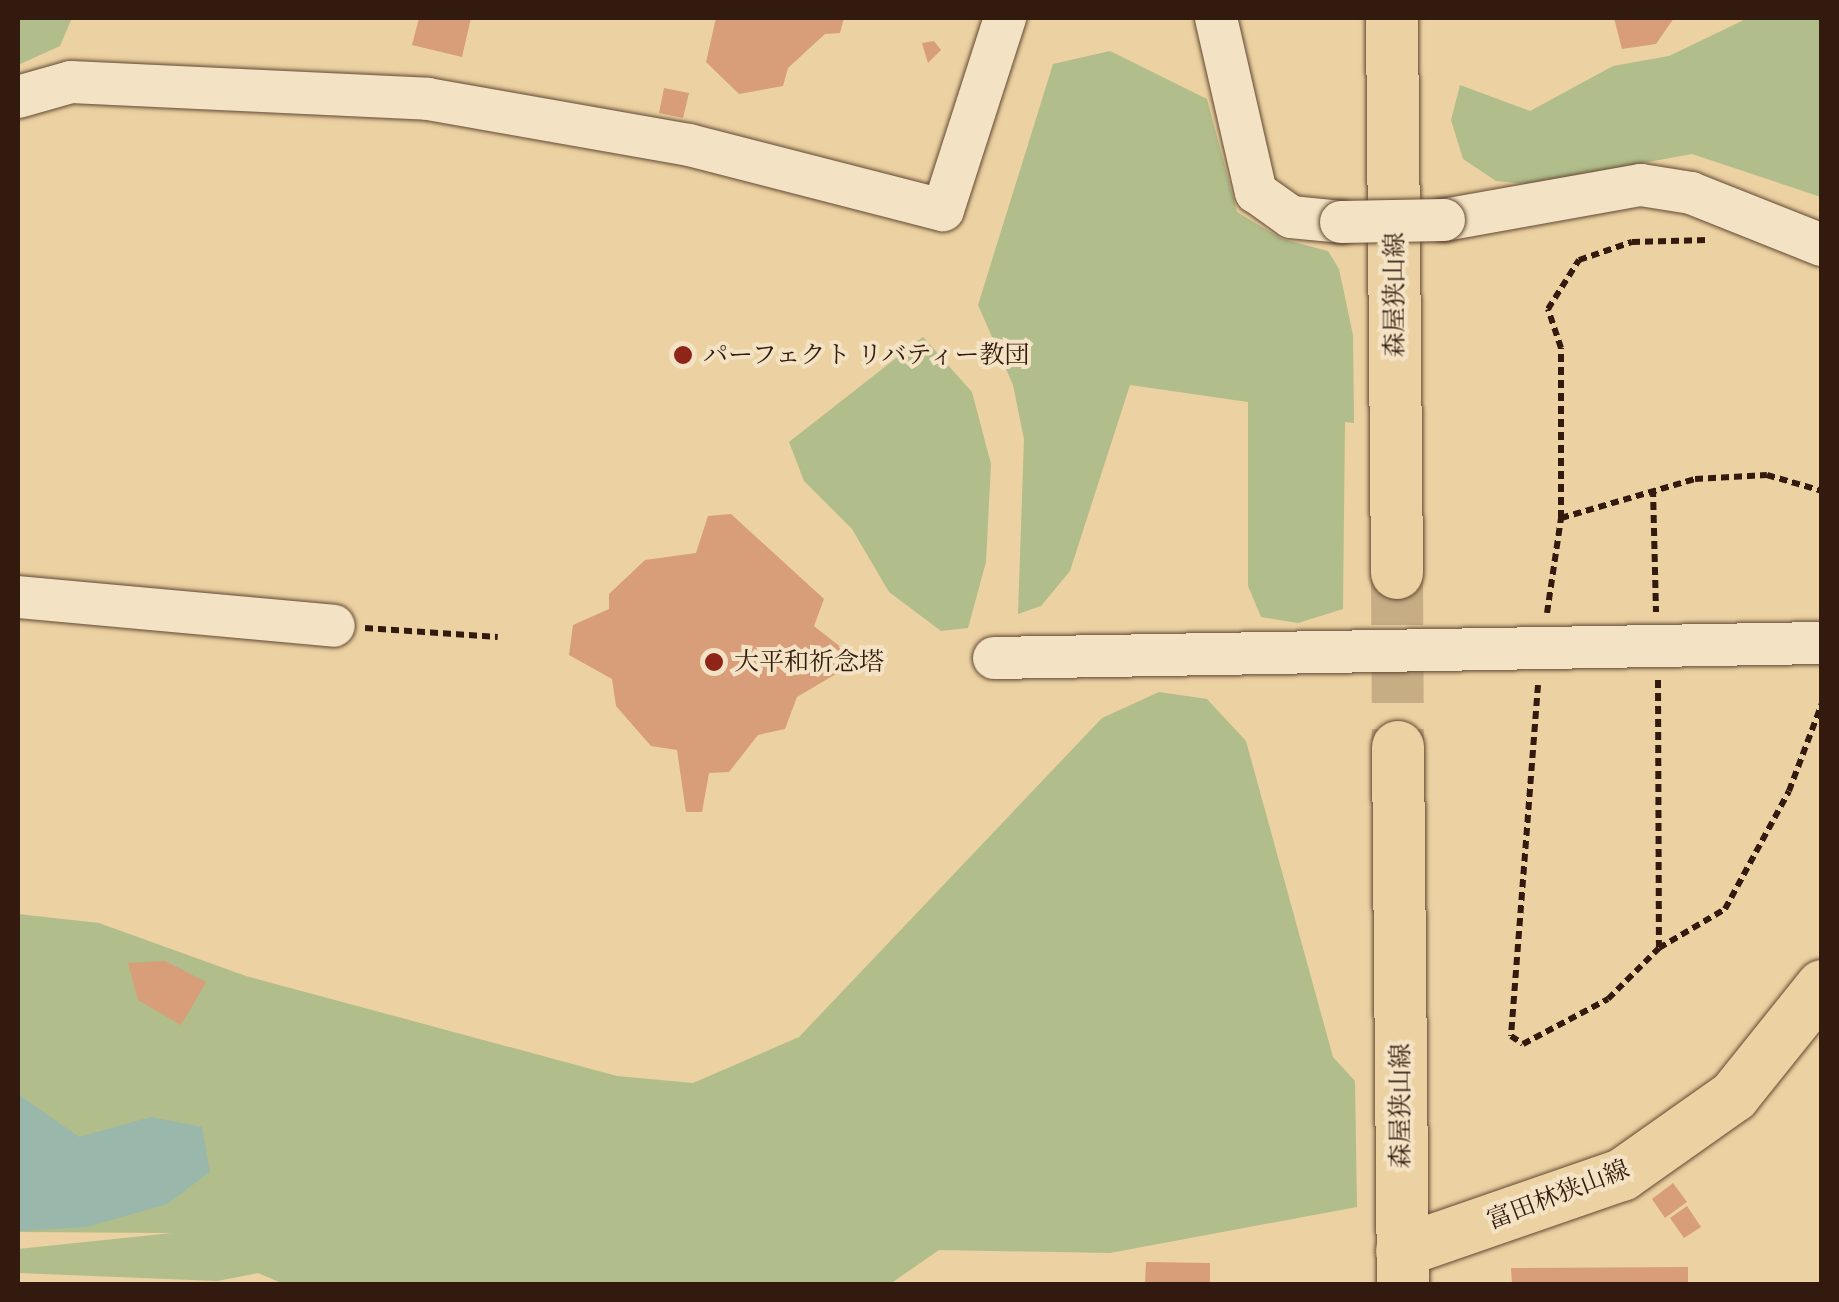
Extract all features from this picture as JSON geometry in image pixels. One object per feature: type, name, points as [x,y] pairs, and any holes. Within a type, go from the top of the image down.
[{"type":"main road","name":"森屋狭山線","points":[[1392,18],[1397,573]]},
{"type":"main road","name":"森屋狭山線","points":[[1398,747],[1403,1268]]},
{"type":"main road","name":"富田林狭山線","points":[[1403,1268],[1622,1176],[1734,1096],[1822,986]]},
{"type":"lane","points":[[18,97],[71,82],[428,99],[690,145],[942,210],[1005,18]]},
{"type":"lane","points":[[1216,18],[1256,192],[1291,217],[1341,222],[1444,220],[1641,185],[1691,193],[1822,245]]},
{"type":"lane","points":[[18,597],[334,626]]},
{"type":"lane","points":[[994,658],[1540,655],[1822,643]]},
{"type":"path","points":[[1717,240],[1632,242],[1579,260],[1548,309],[1561,348],[1561,518],[1540,655],[1511,1036],[1523,1044],[1608,999],[1659,948],[1725,908],[1788,792],[1822,703]]},
{"type":"path","points":[[1561,518],[1652,489],[1767,474],[1822,491]]},
{"type":"path","points":[[1652,489],[1658,652],[1659,948]]},
{"type":"path","points":[[334,626],[498,638]]},
{"type":"green space","points":[[18,18],[72,18],[60,46],[18,65]]},
{"type":"green space","points":[[1748,18],[1821,18],[1821,197],[1692,154],[1527,184],[1496,181],[1463,159],[1451,120],[1460,85],[1530,111],[1613,66],[1669,56]]},
{"type":"green space","points":[[1110,51],[1207,99],[1237,212],[1282,239],[1328,251],[1339,269],[1353,335],[1354,423],[1345,422],[1343,609],[1298,623],[1261,617],[1248,586],[1248,402],[1130,385],[1070,571],[1041,606],[1018,614],[1024,439],[1013,385],[978,305],[1053,64]]},
{"type":"green space","points":[[923,337],[972,392],[991,464],[986,562],[968,628],[941,631],[889,592],[852,529],[804,481],[789,442]]},
{"type":"green space","points":[[1159,692],[1207,699],[1246,741],[1333,1057],[1355,1081],[1357,1207],[1110,1253],[939,1250],[890,1284],[284,1284],[258,1273],[217,1281],[18,1273],[18,1249],[172,1233],[18,1232],[18,914],[99,923],[246,976],[617,1076],[693,1083],[799,1037],[1102,718]]},
{"type":"shaded area","points":[[18,1094],[79,1137],[151,1117],[202,1127],[210,1172],[167,1204],[87,1227],[18,1231]]},
{"type":"building","points":[[419,18],[471,18],[462,57],[412,45]]},
{"type":"building","points":[[716,18],[844,18],[840,33],[825,34],[788,68],[783,86],[739,94],[706,62]]},
{"type":"building","points":[[1614,18],[1674,18],[1656,44],[1622,49]]},
{"type":"building","points":[[934,41],[941,50],[928,63],[922,43]]},
{"type":"building","points":[[664,88],[689,93],[683,118],[659,113]]},
{"type":"building","name":"大平和祈念塔","points":[[731,514],[824,599],[814,626],[848,653],[846,668],[797,697],[785,729],[758,735],[729,772],[709,773],[702,812],[686,812],[677,750],[651,746],[616,706],[612,679],[569,655],[573,625],[609,609],[609,594],[645,560],[696,553],[708,516]]},
{"type":"building","points":[[165,961],[206,982],[181,1025],[138,1000],[128,963]]},
{"type":"building","points":[[1673,1183],[1687,1202],[1665,1218],[1652,1199]]},
{"type":"building","points":[[1687,1206],[1701,1227],[1684,1238],[1670,1218]]},
{"type":"building","points":[[1146,1262],[1210,1263],[1210,1284],[1145,1284]]},
{"type":"building","points":[[1688,1267],[1688,1284],[1512,1284],[1511,1268]]},
{"type":"tunnel","points":[[1397,573],[1398,747]]},
{"type":"place","name":"パーフェクト リバティー教団","points":[[683,355]]},
{"type":"place","name":"大平和祈念塔","points":[[714,662]]}]
